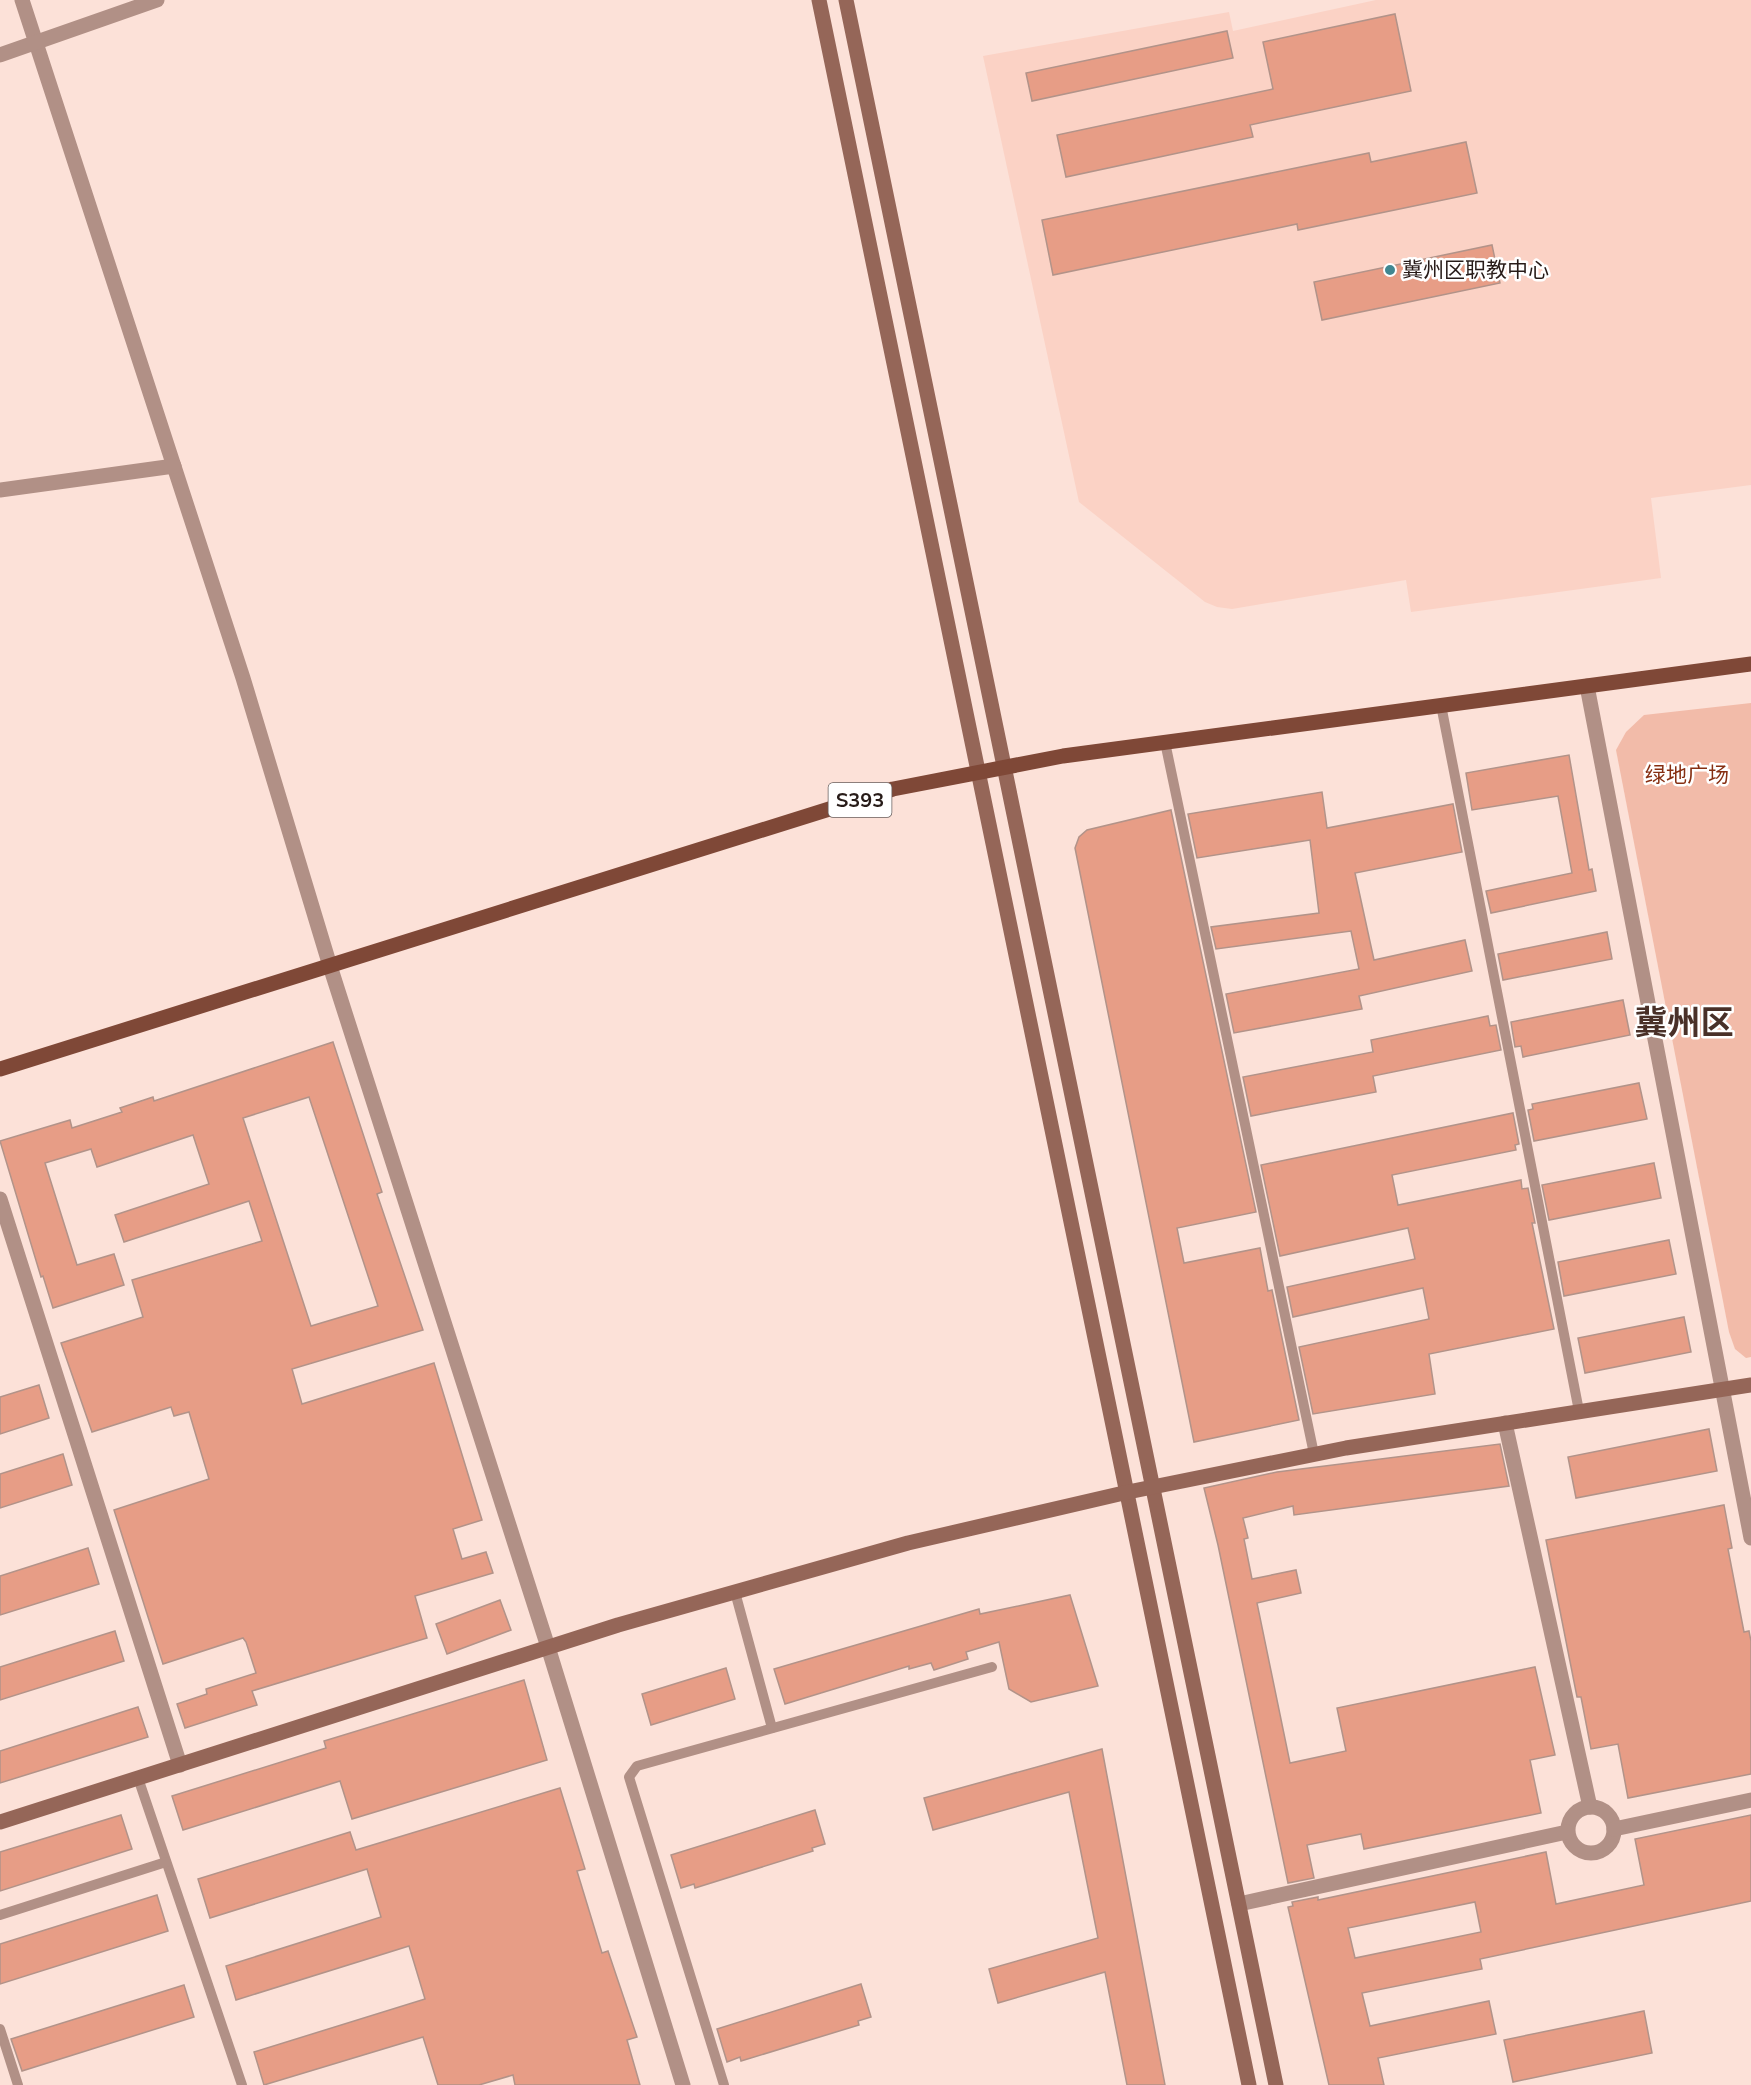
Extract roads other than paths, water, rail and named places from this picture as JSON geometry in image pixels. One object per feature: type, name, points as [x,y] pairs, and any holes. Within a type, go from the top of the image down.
[{"type":"main road","points":[[819,0],[1249,2085]]},
{"type":"main road","points":[[846,0],[1276,2085]]},
{"type":"main road","name":"S393","points":[[0,1069],[893,789],[1005,766],[1165,742],[1751,664]]},
{"type":"main road","points":[[0,1822],[548,1647],[908,1543],[1154,1486],[1314,1454],[1751,1385]]},
{"type":"street","points":[[22,0],[243,678],[330,966],[548,1647],[682,2085]]},
{"type":"street","points":[[0,55],[157,0]]},
{"type":"street","points":[[0,490],[174,466]]},
{"type":"street","points":[[1587,686],[1751,1538]]},
{"type":"street","points":[[0,1199],[180,1765]]},
{"type":"street","points":[[1505,1423],[1590,1807]]},
{"type":"street","points":[[1614,1829],[1751,1800]]},
{"type":"street","points":[[1590,1807],[1608,1814],[1614,1829],[1610,1845],[1600,1852],[1589,1854],[1578,1851],[1570,1842],[1567,1832],[1569,1820],[1576,1811],[1590,1807]]},
{"type":"street","points":[[1239,1904],[1567,1832]]},
{"type":"lane","points":[[1441,705],[1579,1412]]},
{"type":"lane","points":[[1165,742],[1314,1454]]},
{"type":"lane","points":[[735,1592],[772,1728]]},
{"type":"lane","points":[[724,2085],[629,1777],[637,1766],[992,1667]]},
{"type":"lane","points":[[138,1778],[242,2085]]},
{"type":"lane","points":[[0,1915],[166,1862]]},
{"type":"lane","points":[[0,2029],[18,2085]]},
{"type":"place","name":"冀州区职教中心","points":[[1390,270]]},
{"type":"district","name":"冀州区","points":[[1684,1023]]},
{"type":"park label","name":"绿地广场","points":[[1687,775]]}]
